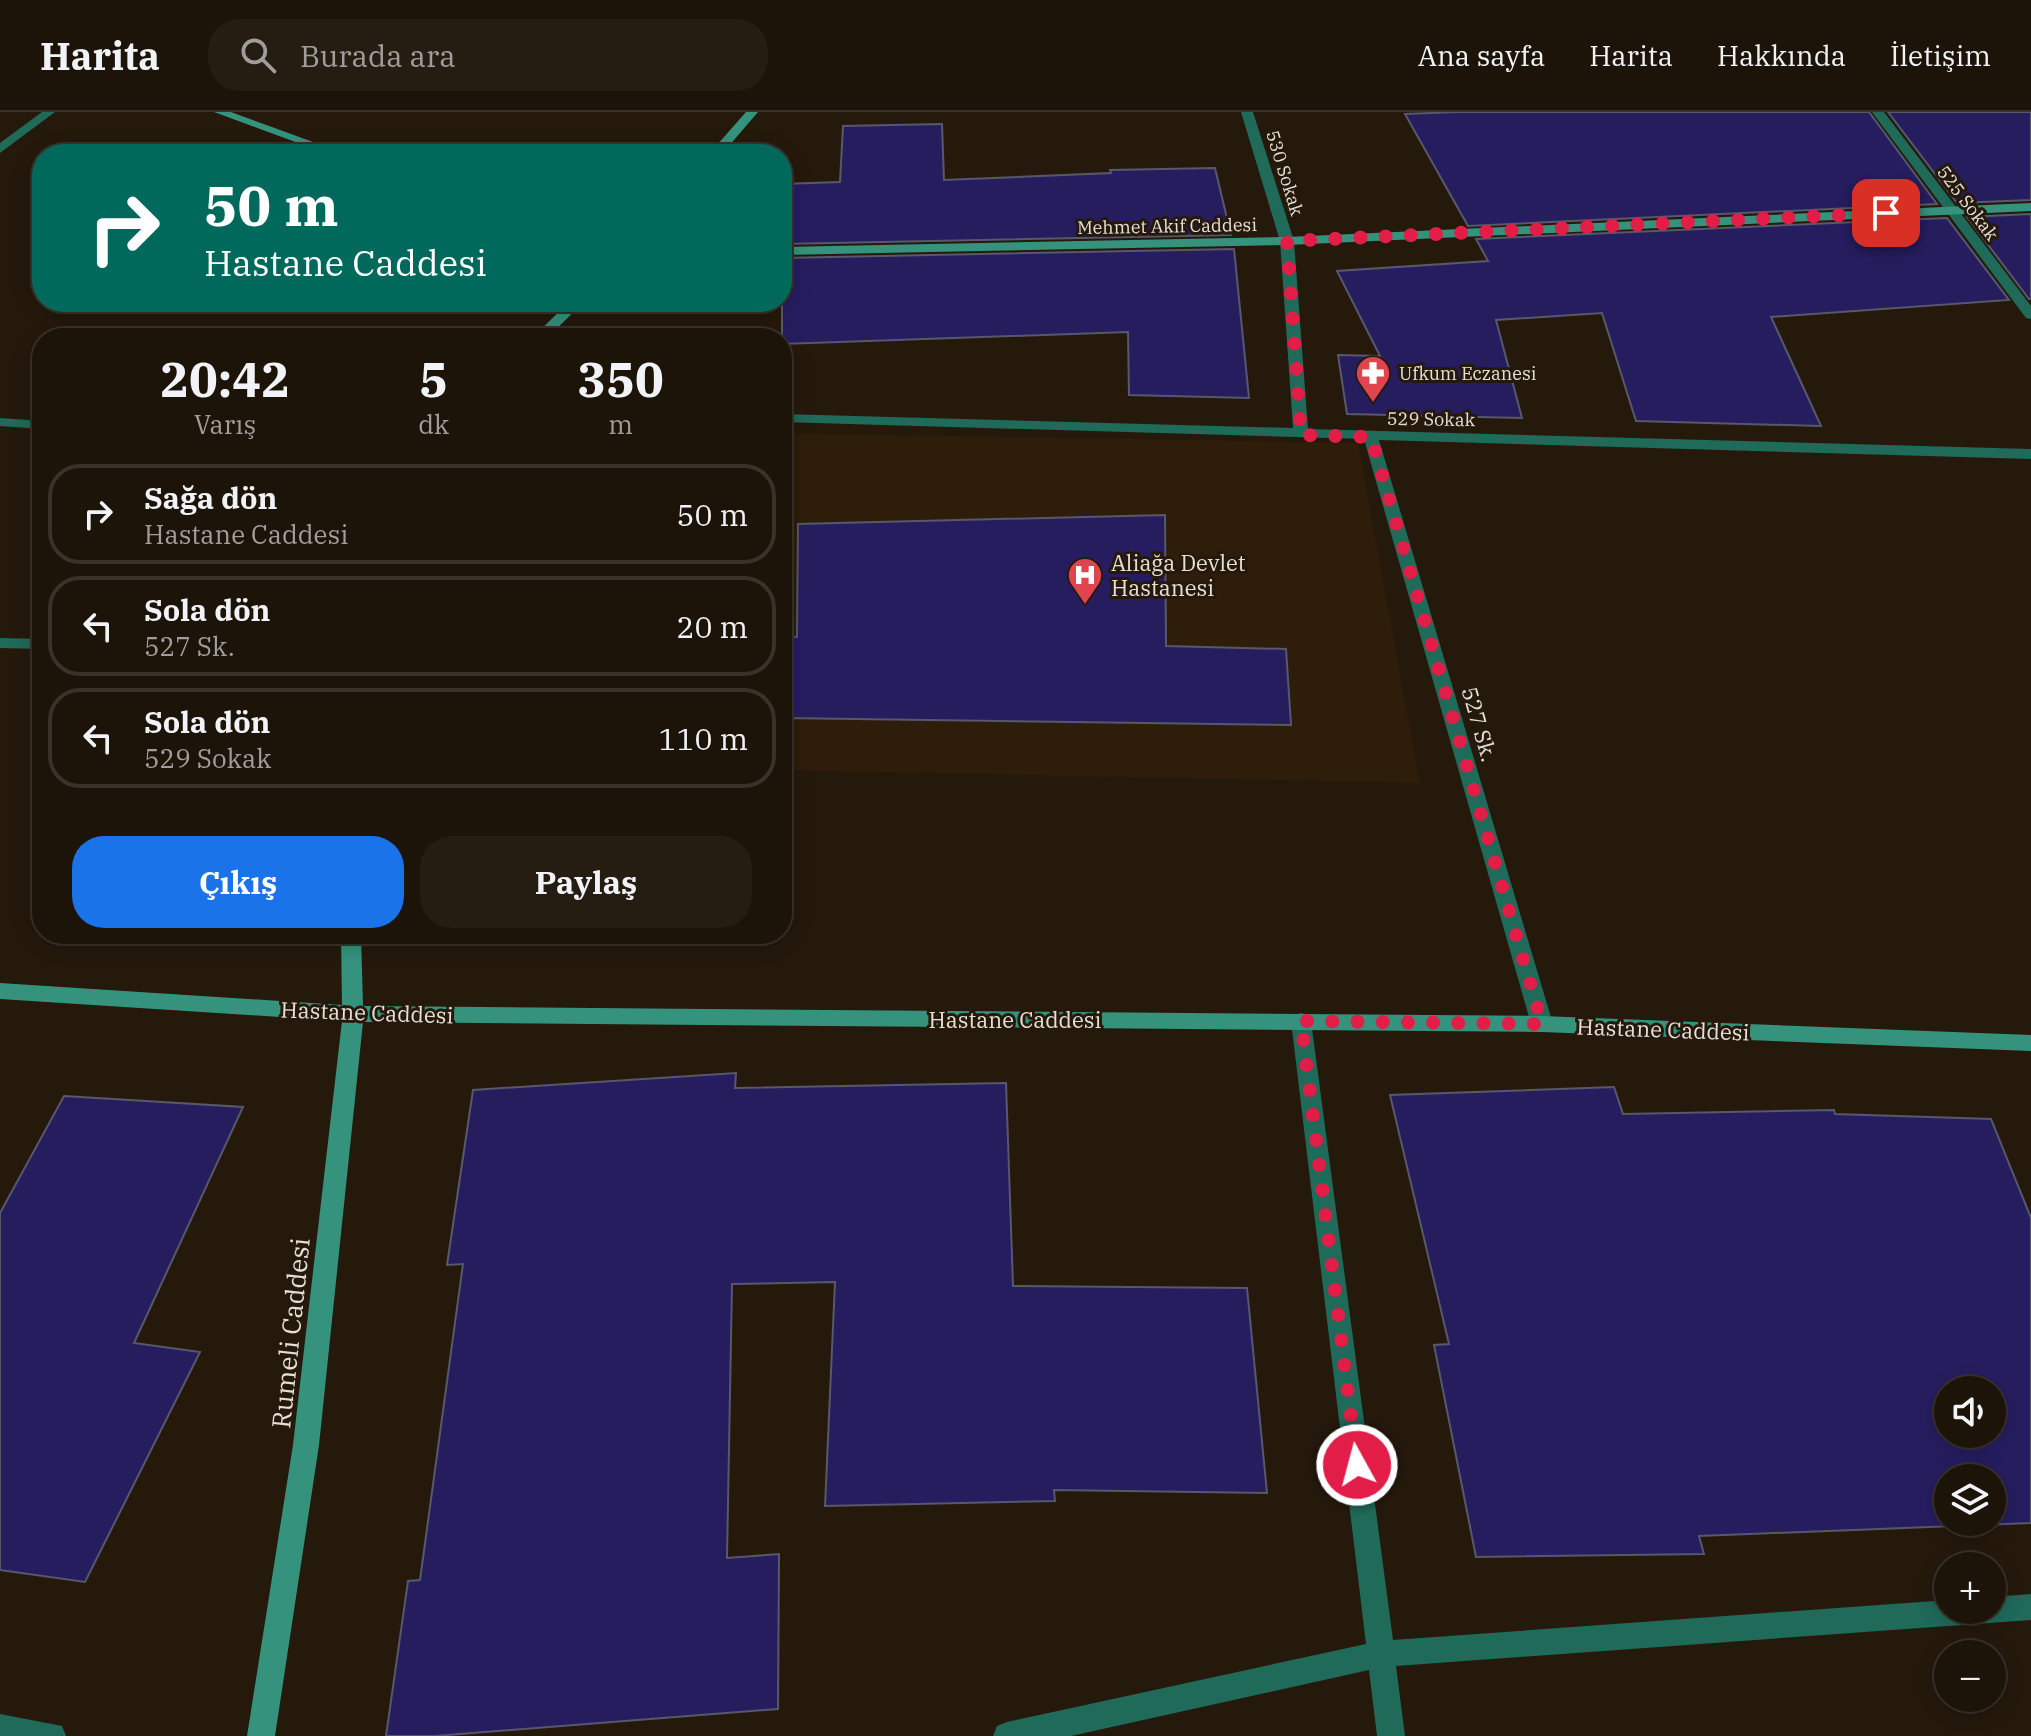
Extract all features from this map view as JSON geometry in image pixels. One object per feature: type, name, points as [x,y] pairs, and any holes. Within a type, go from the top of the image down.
[{"type":"street","points":[[0,149],[49,112]]},
{"type":"street","points":[[220,112],[311,144]]},
{"type":"street","points":[[724,144],[752,112]]},
{"type":"street","name":"530 Sokak","points":[[1247,112],[1287,241],[1301,435]]},
{"type":"street","name":"525 Sokak","points":[[1878,112],[2031,315]]},
{"type":"street","name":"Mehmet Akif Caddesi","points":[[792,251],[1287,241],[2031,207]]},
{"type":"street","points":[[550,328],[566,312]]},
{"type":"street","name":"529 Sokak","points":[[792,418],[2031,454]]},
{"type":"street","points":[[0,422],[32,424]]},
{"type":"street","name":"527 Sk.","points":[[1371,437],[1542,1024]]},
{"type":"street","points":[[0,643],[32,644]]},
{"type":"street","name":"Rumeli Caddesi","points":[[261,1736],[306,1445],[353,1014],[351,944]]},
{"type":"street","name":"Hastane Caddesi","points":[[0,991],[353,1014],[1542,1024],[2031,1043]]},
{"type":"street","points":[[1301,1021],[1391,1736]]},
{"type":"street","points":[[2006,1609],[2031,1607]]},
{"type":"street","points":[[1007,1736],[1381,1654],[1934,1614]]},
{"type":"street","points":[[0,1728],[52,1736]]},
{"type":"shaded area","name":"Aliağa Devlet Hastanesi","points":[[792,433],[1358,443],[1420,783],[792,770]]},
{"type":"building","points":[[1869,112],[1937,204],[1468,226],[1405,114]]},
{"type":"building","points":[[1888,112],[2031,112],[2031,200],[1957,203]]},
{"type":"building","points":[[942,124],[944,180],[1111,173],[1110,170],[1215,168],[1231,235],[792,244],[792,184],[840,182],[843,126]]},
{"type":"building","points":[[2031,214],[2031,299],[2029,299],[1967,217]]},
{"type":"building","points":[[1947,218],[2009,300],[1771,317],[1821,426],[1636,421],[1602,313],[1496,320],[1522,418],[1347,414],[1338,355],[1380,356],[1337,271],[1488,261],[1476,239]]},
{"type":"building","points":[[1234,249],[1249,398],[1129,395],[1128,332],[792,344],[792,328],[782,328],[782,312],[792,312],[792,258]]},
{"type":"building","points":[[1165,515],[1166,646],[1286,649],[1291,725],[792,718],[792,637],[797,637],[798,524]]},
{"type":"building","points":[[736,1073],[735,1088],[1006,1083],[1013,1286],[1247,1288],[1267,1493],[1054,1490],[1055,1501],[825,1506],[835,1282],[732,1284],[727,1558],[779,1554],[778,1709],[435,1736],[386,1736],[408,1581],[420,1580],[463,1264],[447,1265],[473,1090]]},
{"type":"building","points":[[1614,1087],[1623,1114],[1834,1110],[1835,1114],[1991,1119],[2031,1218],[2031,1523],[2006,1524],[2006,1464],[1934,1464],[1934,1527],[1699,1536],[1704,1554],[1476,1557],[1434,1345],[1449,1344],[1390,1095]]},
{"type":"building","points":[[64,1096],[243,1107],[134,1343],[200,1352],[85,1582],[0,1570],[0,1213]]},
{"type":"place","name":"Ufkum Eczanesi","points":[[1373,404]]},
{"type":"place","name":"Aliağa Devlet Hastanesi","points":[[1085,606]]},
{"type":"route","points":[[1357,1465],[1301,1021],[1542,1024],[1371,437],[1301,435],[1287,241],[1886,213]]}]
